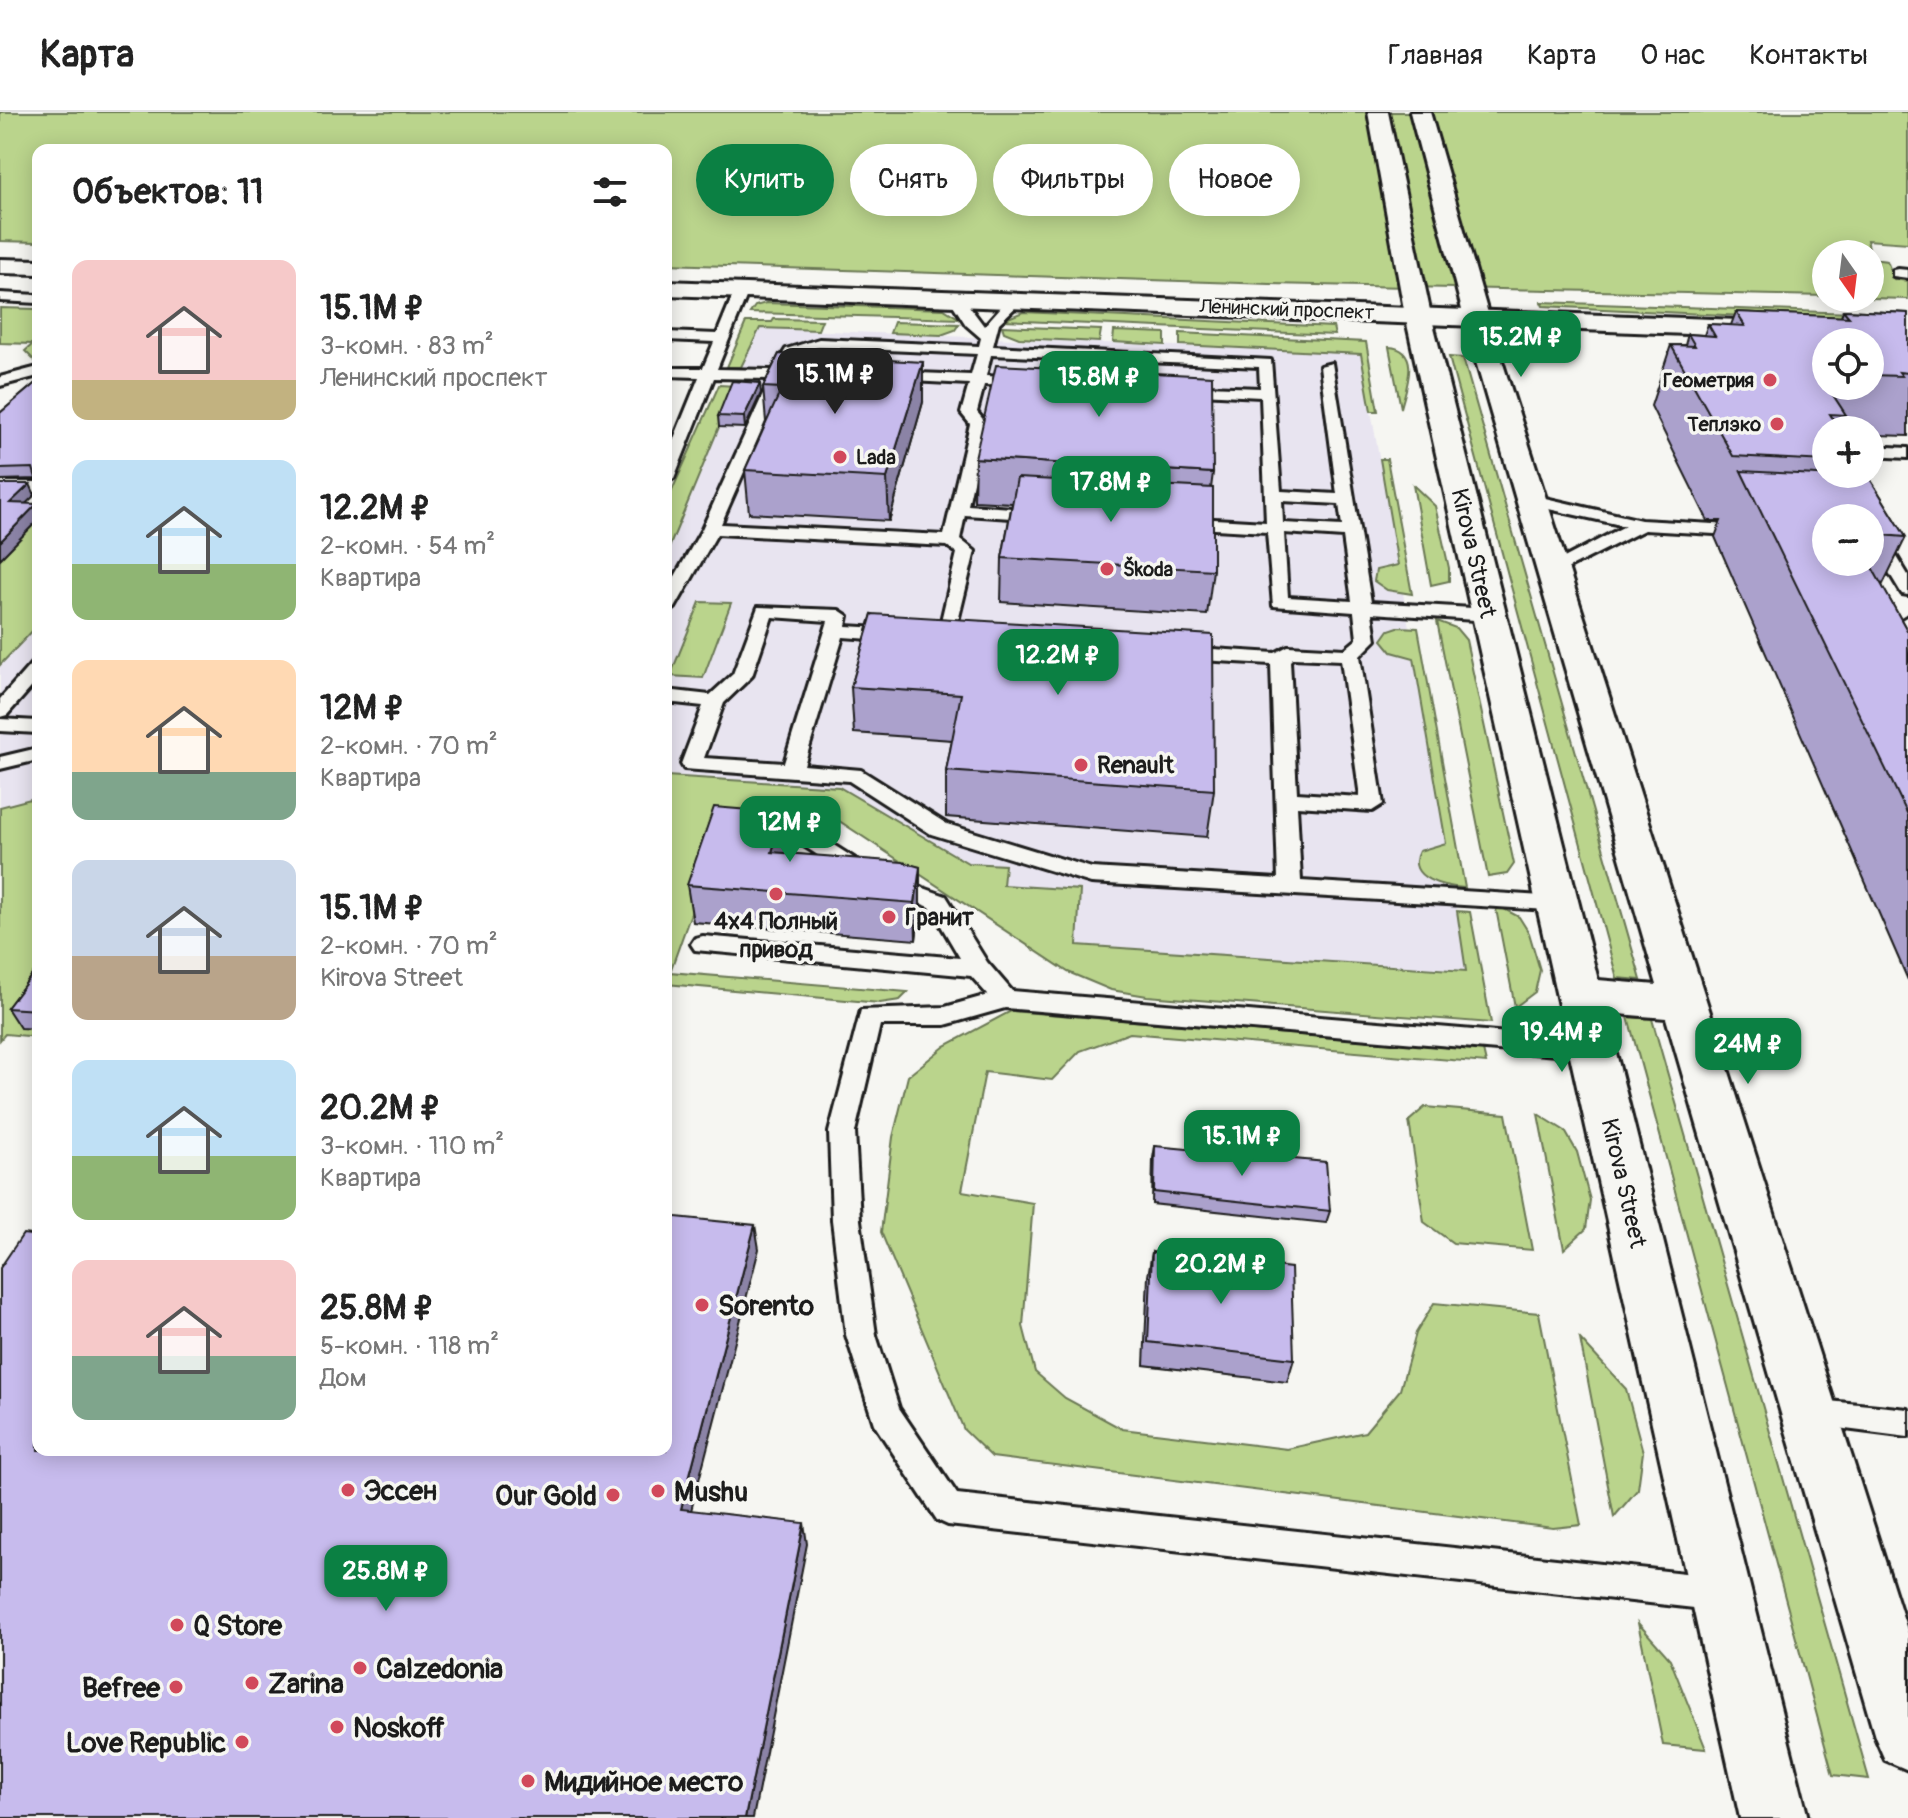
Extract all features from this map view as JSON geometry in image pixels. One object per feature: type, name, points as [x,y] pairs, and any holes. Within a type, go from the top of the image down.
[{"type":"main road","name":"Kirova Street","points":[[1378,112],[1418,315],[1774,1818]]},
{"type":"main road","points":[[1420,112],[1476,317],[1908,1737]]},
{"type":"main road","points":[[0,266],[32,267]]},
{"type":"main road","name":"Ленинский проспект","points":[[672,288],[1794,329]]},
{"type":"main road","points":[[1579,995],[1685,1003]]},
{"type":"lane","points":[[672,464],[742,290]]},
{"type":"lane","points":[[0,297],[32,299]]},
{"type":"lane","points":[[955,297],[986,344]]},
{"type":"lane","points":[[951,541],[978,423],[969,413],[986,344],[992,322],[1015,300]]},
{"type":"lane","points":[[672,337],[720,346]]},
{"type":"lane","points":[[672,597],[711,529],[759,415],[770,405],[777,377],[790,349],[807,344],[986,344],[1266,363],[1279,602],[1489,615]]},
{"type":"lane","points":[[672,350],[720,346]]},
{"type":"lane","points":[[1290,887],[1280,659],[1283,654],[1295,652],[1350,655],[1367,640],[1327,366]]},
{"type":"lane","points":[[672,372],[777,377],[814,374]]},
{"type":"lane","points":[[0,382],[32,373]]},
{"type":"lane","points":[[872,375],[1038,383]]},
{"type":"lane","points":[[1161,389],[1268,393]]},
{"type":"lane","points":[[1884,452],[1908,453]]},
{"type":"lane","points":[[0,487],[32,487]]},
{"type":"lane","points":[[1273,495],[1347,500]]},
{"type":"lane","points":[[1532,500],[1641,525],[1765,531]]},
{"type":"lane","points":[[958,510],[1067,516]]},
{"type":"lane","points":[[1161,521],[1352,532]]},
{"type":"lane","points":[[1553,571],[1641,525]]},
{"type":"lane","points":[[711,529],[951,541],[966,551],[938,638],[835,631]]},
{"type":"lane","points":[[1884,547],[1908,590]]},
{"type":"lane","points":[[792,770],[839,616],[765,611],[742,676],[715,701],[691,764],[854,775],[939,829],[1091,875],[1558,905]]},
{"type":"lane","points":[[1908,622],[1894,630],[1908,655]]},
{"type":"lane","points":[[1158,651],[1280,659]]},
{"type":"lane","points":[[1286,799],[1372,804],[1350,655]]},
{"type":"lane","points":[[0,711],[32,680]]},
{"type":"lane","points":[[672,697],[715,701]]},
{"type":"lane","points":[[0,725],[32,727]]},
{"type":"lane","points":[[0,763],[32,755]]},
{"type":"lane","points":[[743,829],[805,837],[865,875],[930,896],[944,908],[978,968],[1005,999]]},
{"type":"lane","points":[[703,944],[978,968]]},
{"type":"lane","points":[[1592,1049],[1005,999],[945,1016],[870,1016],[842,1132],[846,1220],[861,1335],[885,1414],[948,1509],[1721,1594]]},
{"type":"lane","points":[[1809,1413],[1908,1423]]},
{"type":"shaded area","points":[[760,328],[1361,354],[1398,565],[1376,570],[1374,581],[1403,593],[1409,627],[1398,627],[1403,656],[1414,658],[1467,971],[1076,944],[827,808],[672,797],[672,527],[729,392]]},
{"type":"shaded area","points":[[32,631],[32,799],[0,807],[0,665]]},
{"type":"green space","points":[[0,112],[1908,112],[1908,243],[1812,240],[1812,296],[1270,284],[672,264],[672,144],[32,144],[32,242],[0,241]]},
{"type":"green space","points":[[1884,261],[1887,261],[1894,279],[1908,281],[1908,299],[1884,298]]},
{"type":"green space","points":[[1541,302],[1908,315],[1908,324],[1543,306]]},
{"type":"green space","points":[[766,303],[944,309],[960,319],[750,313],[755,306]]},
{"type":"green space","points":[[0,308],[32,309],[32,344],[0,343]]},
{"type":"green space","points":[[1023,312],[1333,327],[1335,335],[1003,320]]},
{"type":"green space","points":[[774,319],[822,320],[818,330],[760,328],[741,367],[727,367],[746,322],[772,322]]},
{"type":"green space","points":[[894,322],[959,324],[955,330],[941,335],[890,333]]},
{"type":"green space","points":[[1002,326],[1101,330],[1099,342],[1019,338],[1004,332]]},
{"type":"green space","points":[[1114,331],[1165,333],[1165,345],[1113,342]]},
{"type":"green space","points":[[1180,333],[1366,342],[1378,411],[1371,411],[1361,354],[1180,345]]},
{"type":"green space","points":[[32,345],[32,358],[25,351]]},
{"type":"green space","points":[[1389,347],[1399,349],[1409,362],[1401,408]]},
{"type":"green space","points":[[1449,357],[1463,358],[1641,980],[1617,978]]},
{"type":"green space","points":[[719,385],[736,386],[672,541],[672,491]]},
{"type":"green space","points":[[1380,459],[1387,459],[1412,594],[1387,590],[1374,581],[1376,570],[1398,565]]},
{"type":"green space","points":[[1413,485],[1435,506],[1449,581],[1431,585]]},
{"type":"green space","points":[[32,526],[32,631],[0,665],[0,559]]},
{"type":"green space","points":[[700,602],[731,603],[703,678],[672,676]]},
{"type":"green space","points":[[1437,621],[1456,628],[1466,640],[1514,864],[1507,874],[1488,877]]},
{"type":"green space","points":[[1418,628],[1465,888],[1429,880],[1417,868],[1419,851],[1446,843],[1414,658],[1392,652],[1382,640],[1389,630]]},
{"type":"green space","points":[[672,776],[839,787],[968,863],[1005,865],[1003,885],[1080,890],[1077,945],[1466,971],[1457,911],[1470,912],[1491,1023],[1147,996],[1111,990],[1068,972],[824,811],[751,806],[746,818],[719,835],[672,966]]},
{"type":"green space","points":[[32,799],[32,1036],[5,1034],[0,1040],[0,807]]},
{"type":"green space","points":[[1495,904],[1519,917],[1529,933],[1540,970],[1535,992],[1515,1007]]},
{"type":"green space","points":[[672,972],[908,992],[900,1000],[880,1003],[672,985]]},
{"type":"green space","points":[[1011,1011],[1483,1050],[1486,1063],[1130,1033],[1080,1051],[1052,1080],[985,1072],[962,1191],[1033,1203],[1023,1326],[1035,1372],[1065,1398],[1122,1429],[1287,1449],[1365,1432],[1400,1390],[1416,1333],[1434,1303],[1539,1313],[1581,1525],[1553,1528],[992,1457],[964,1430],[881,1232],[893,1137],[908,1076],[945,1046]]},
{"type":"green space","points":[[1628,1017],[1652,1019],[1869,1779],[1833,1775]]},
{"type":"green space","points":[[1425,1107],[1506,1114],[1532,1250],[1453,1243],[1424,1222],[1409,1121]]},
{"type":"green space","points":[[1538,1114],[1565,1131],[1577,1152],[1590,1200],[1586,1229],[1564,1249]]},
{"type":"green space","points":[[1580,1339],[1626,1389],[1643,1452],[1638,1489],[1614,1517]]},
{"type":"green space","points":[[1638,1623],[1670,1659],[1706,1749],[1663,1745]]},
{"type":"building","points":[[1736,312],[1849,317],[1845,312],[1908,313],[1908,373],[1884,375],[1884,328],[1812,328],[1812,400],[1836,400],[1846,415],[1812,416],[1812,460],[1733,456],[1671,345],[1695,346],[1688,334],[1715,336],[1708,324],[1745,326]]},
{"type":"building","points":[[779,354],[923,362],[887,478],[745,470],[782,388],[763,387]]},
{"type":"building","points":[[996,365],[1212,376],[1213,473],[975,458]]},
{"type":"building","points":[[732,381],[760,383],[744,417],[718,416]]},
{"type":"building","points":[[32,386],[32,468],[0,469],[0,413]]},
{"type":"building","points":[[1741,471],[1812,475],[1812,488],[1876,488],[1906,537],[1884,535],[1884,504],[1812,504],[1812,576],[1877,576],[1908,632],[1908,815]]},
{"type":"building","points":[[1017,478],[1213,488],[1213,570],[1002,558]]},
{"type":"building","points":[[0,484],[30,484],[10,503],[32,504],[32,509],[0,542]]},
{"type":"building","name":"Renault","points":[[872,614],[1213,635],[1214,790],[946,771],[961,694],[851,687]]},
{"type":"building","points":[[714,807],[784,813],[772,852],[903,862],[920,867],[915,903],[687,885]]},
{"type":"building","points":[[32,975],[32,1010],[7,1008]]},
{"type":"building","points":[[1155,1146],[1326,1162],[1330,1211],[1154,1192]]},
{"type":"building","name":"Эссен","points":[[672,1217],[755,1225],[681,1509],[804,1523],[745,1818],[0,1818],[0,1268],[23,1234],[32,1235],[32,1456],[672,1456]]},
{"type":"building","points":[[1152,1252],[1291,1268],[1294,1359],[1148,1342]]},
{"type":"place","name":"Геометрия","points":[[1770,380]]},
{"type":"place","name":"Теплэко","points":[[1777,424]]},
{"type":"place","name":"Lada","points":[[840,457]]},
{"type":"place","name":"Škoda","points":[[1107,569]]},
{"type":"place","name":"Renault","points":[[1081,765]]},
{"type":"place","name":"4x4 Полный привод","points":[[776,894]]},
{"type":"place","name":"Гранит","points":[[889,917]]},
{"type":"place","name":"Sorento","points":[[702,1305]]},
{"type":"place","name":"Эссен","points":[[348,1490]]},
{"type":"place","name":"Mushu","points":[[658,1491]]},
{"type":"place","name":"Our Gold","points":[[613,1495]]},
{"type":"place","name":"Q Store","points":[[177,1625]]},
{"type":"place","name":"Calzedonia","points":[[360,1668]]},
{"type":"place","name":"Zarina","points":[[252,1683]]},
{"type":"place","name":"Befree","points":[[176,1687]]},
{"type":"place","name":"Noskoff","points":[[337,1727]]},
{"type":"place","name":"Love Republic","points":[[242,1742]]},
{"type":"place","name":"Мидийное место","points":[[528,1781]]}]
